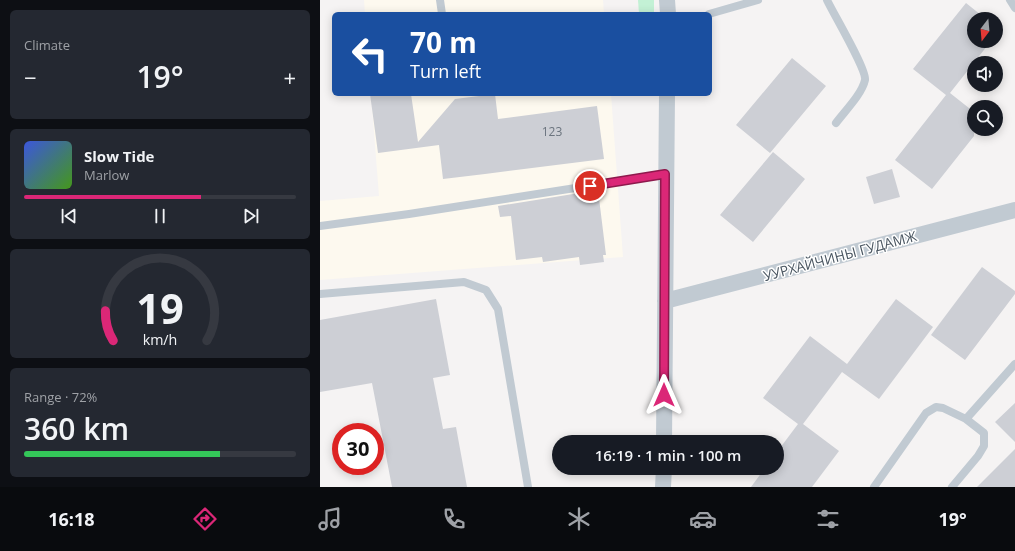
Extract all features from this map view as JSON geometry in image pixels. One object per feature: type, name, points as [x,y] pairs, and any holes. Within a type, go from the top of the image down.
[{"type":"street","points":[[668,0],[668,12]]},
{"type":"street","points":[[664,435],[665,174],[667,96]]},
{"type":"street","name":"УУРХАЙЧИНЫ ГУДАМЖ","points":[[665,301],[1015,210]]},
{"type":"street","points":[[664,475],[664,487]]},
{"type":"lane","points":[[440,0],[442,12]]},
{"type":"lane","points":[[712,13],[758,0]]},
{"type":"lane","points":[[827,0],[860,64],[865,78],[861,90],[836,123]]},
{"type":"lane","points":[[1010,0],[1015,8]]},
{"type":"lane","points":[[320,226],[409,214],[665,174]]},
{"type":"lane","points":[[320,294],[464,282],[486,290],[498,309],[528,487]]},
{"type":"lane","points":[[966,419],[1015,364]]},
{"type":"lane","points":[[874,487],[926,413],[936,407],[943,408],[966,419],[984,433],[984,446],[978,456],[952,487]]},
{"type":"shaded area","points":[[364,0],[603,0],[604,12],[365,12]]},
{"type":"shaded area","points":[[371,96],[611,96],[623,257],[320,280],[320,201],[379,196]]},
{"type":"green space","points":[[638,0],[654,0],[654,12],[639,12]]},
{"type":"building","points":[[966,3],[977,12],[967,12],[967,48],[985,48],[979,56],[967,56],[967,71],[950,93],[967,106],[967,136],[974,136],[932,189],[895,160],[946,95],[913,69]]},
{"type":"building","points":[[792,58],[826,86],[770,153],[736,125]]},
{"type":"building","points":[[370,96],[411,96],[418,142],[455,99],[479,96],[495,96],[498,119],[597,106],[604,159],[443,179],[439,145],[378,153]]},
{"type":"building","points":[[773,152],[805,179],[753,242],[720,215]]},
{"type":"building","points":[[892,169],[900,197],[874,204],[866,177]]},
{"type":"building","points":[[598,190],[606,255],[603,255],[604,262],[580,265],[579,257],[543,262],[542,257],[516,260],[511,216],[500,217],[498,206]]},
{"type":"building","points":[[982,267],[1015,291],[1015,294],[965,360],[931,335]]},
{"type":"building","points":[[436,299],[450,375],[433,378],[443,429],[456,427],[467,487],[392,487],[384,445],[384,423],[380,423],[372,383],[320,392],[320,320]]},
{"type":"building","points":[[896,299],[933,327],[879,399],[842,372],[803,424],[839,451],[812,487],[751,487],[760,475],[784,475],[784,443],[798,424],[763,398],[810,336],[847,364]]},
{"type":"building","points":[[1015,403],[1015,442],[995,422]]},
{"type":"building","points":[[1015,449],[1015,487],[977,487]]},
{"type":"route","points":[[590,186],[665,174],[664,395]]}]
